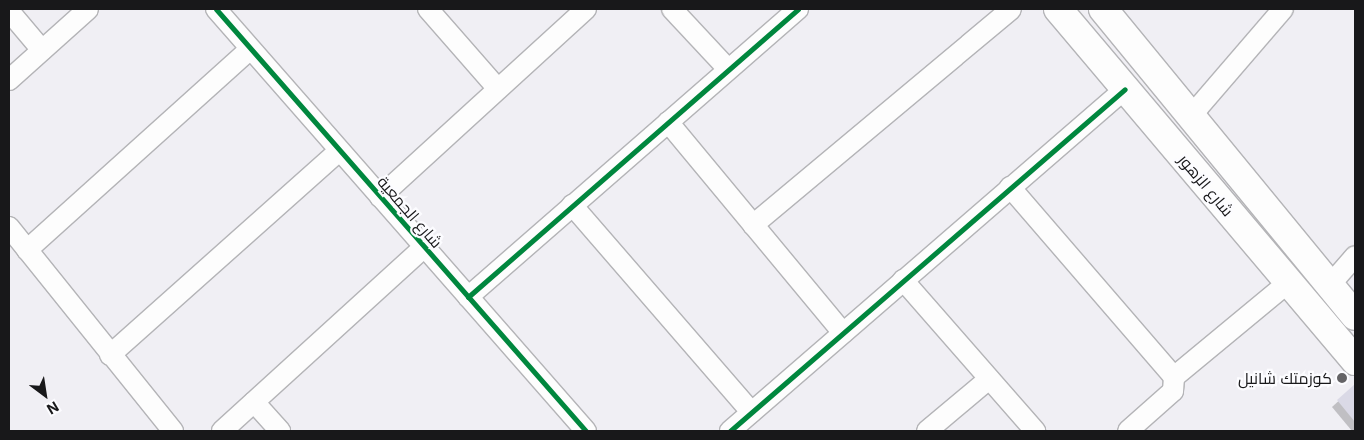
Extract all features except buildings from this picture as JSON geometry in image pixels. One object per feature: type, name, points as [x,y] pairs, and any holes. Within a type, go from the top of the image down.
[{"type":"main road","name":"شارع الزهور","points":[[1058,9],[1355,361]]},
{"type":"main road","name":"شارع الزهور","points":[[1103,9],[1355,316]]},
{"type":"street","points":[[9,80],[88,9]]},
{"type":"street","name":"شارع الجمعية","points":[[216,9],[586,431]]},
{"type":"street","points":[[428,9],[498,89]]},
{"type":"street","points":[[380,197],[586,9]]},
{"type":"street","points":[[672,9],[728,69]]},
{"type":"street","points":[[468,297],[798,9]]},
{"type":"street","points":[[753,225],[1010,9]]},
{"type":"street","points":[[1191,116],[1283,9]]},
{"type":"street","points":[[9,11],[42,50]]},
{"type":"street","points":[[27,250],[250,49]]},
{"type":"street","points":[[730,431],[1125,89]]},
{"type":"street","points":[[668,122],[843,333]]},
{"type":"street","points":[[110,355],[339,151]]},
{"type":"street","points":[[1010,187],[1174,377],[1173,391],[1128,431]]},
{"type":"street","points":[[572,205],[751,412]]},
{"type":"street","points":[[9,227],[173,431]]},
{"type":"street","points":[[222,431],[424,247]]},
{"type":"street","points":[[1330,285],[1355,256]]},
{"type":"street","points":[[903,280],[1035,431]]},
{"type":"street","points":[[1174,377],[1289,282]]},
{"type":"street","points":[[928,431],[989,379]]},
{"type":"street","points":[[254,402],[280,431]]},
{"type":"cycle path","points":[[216,9],[586,431]]},
{"type":"cycle path","points":[[468,297],[798,9]]},
{"type":"cycle path","points":[[730,431],[1125,89]]},
{"type":"place","name":"كوزمتك شانيل","points":[[1342,378]]}]
